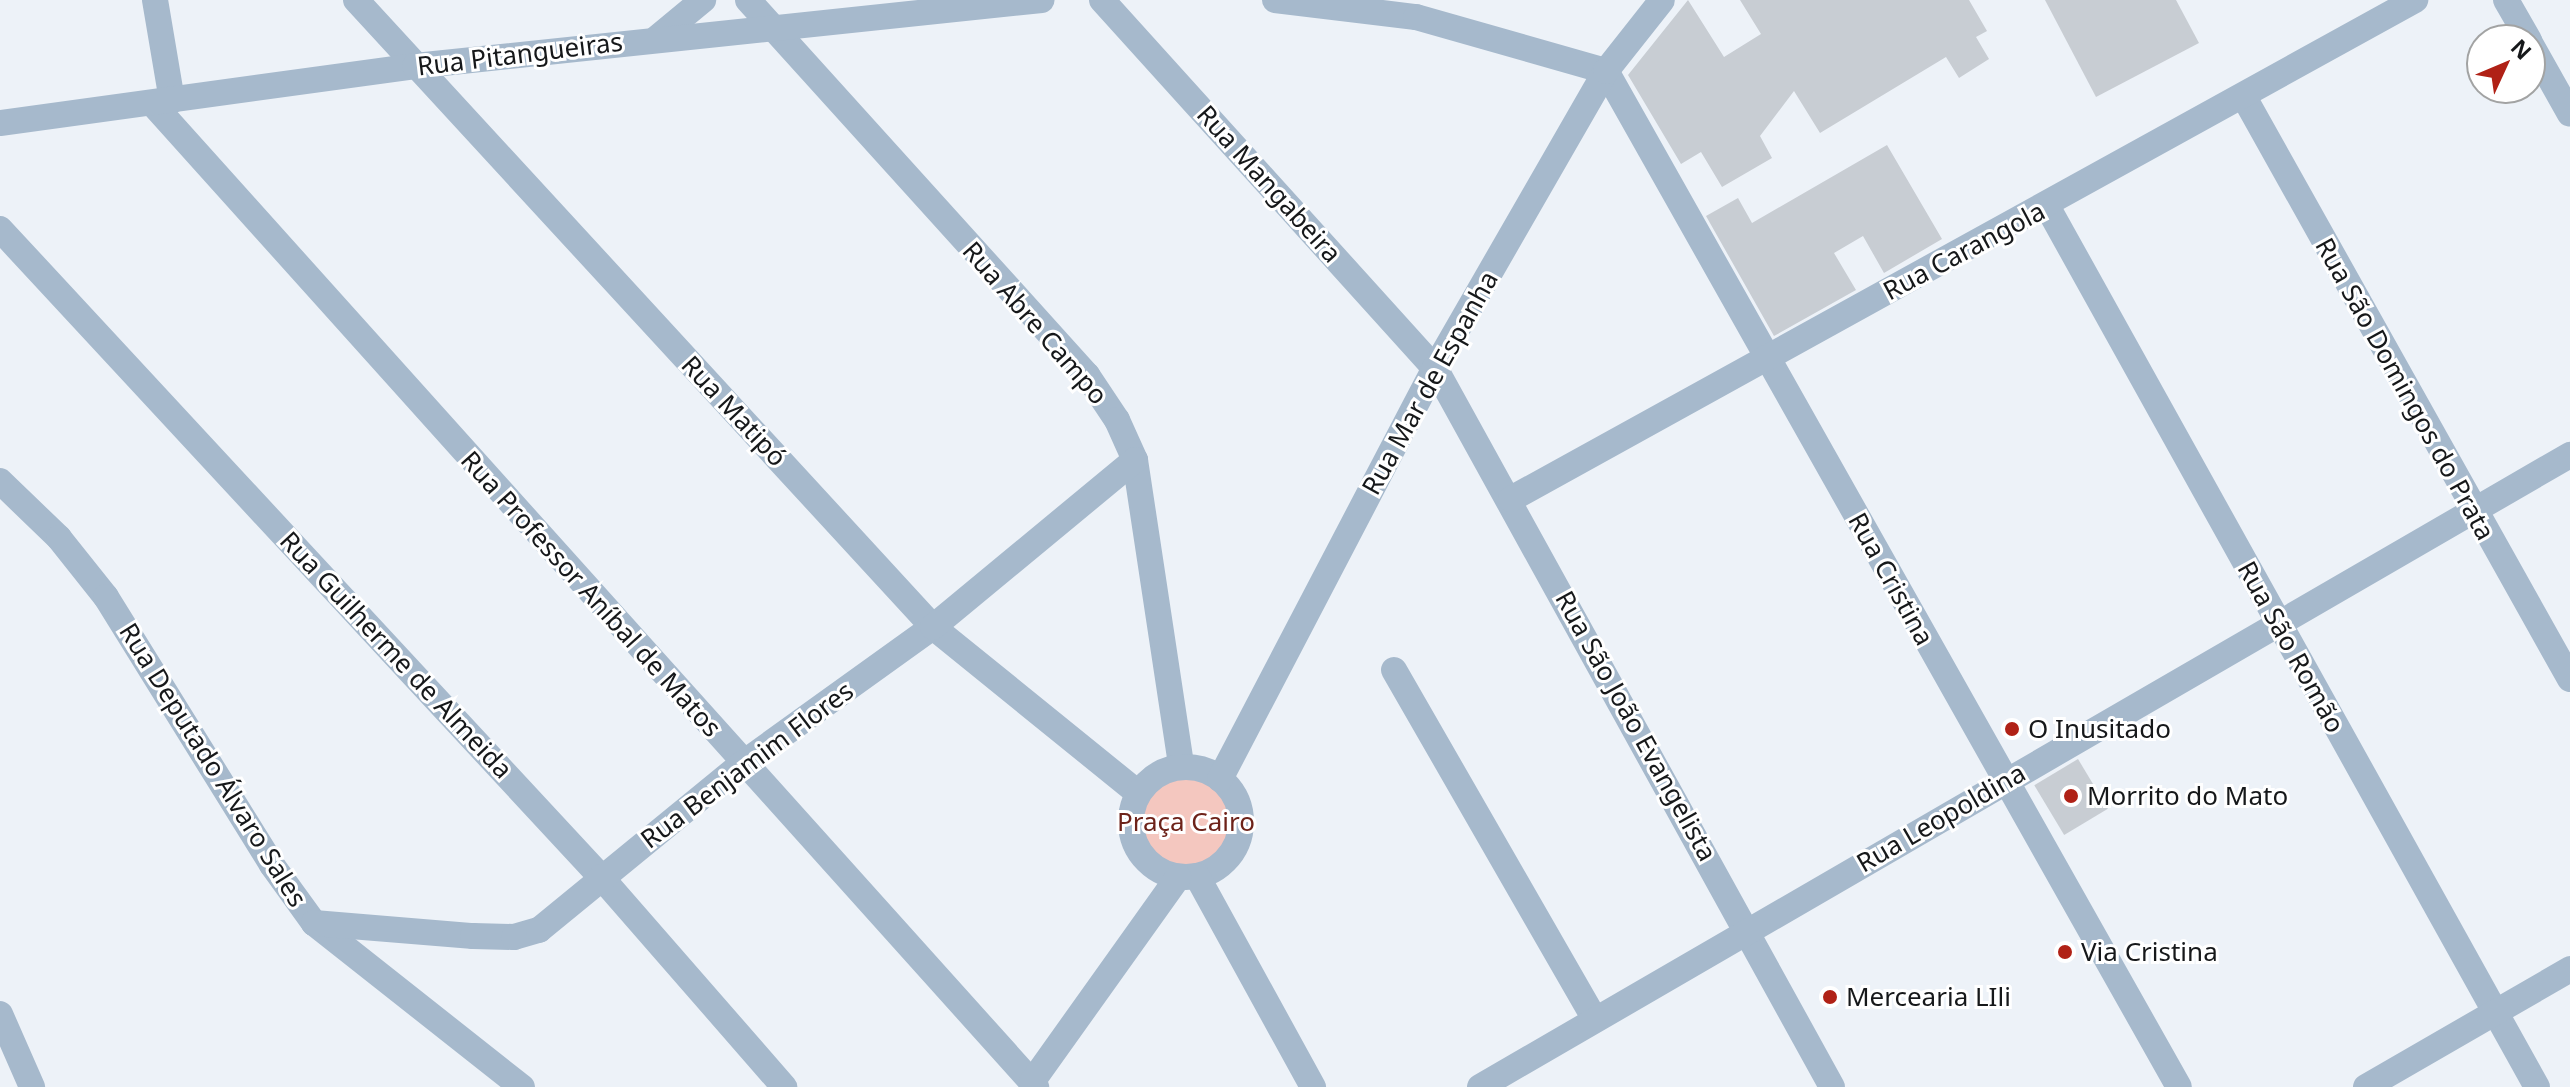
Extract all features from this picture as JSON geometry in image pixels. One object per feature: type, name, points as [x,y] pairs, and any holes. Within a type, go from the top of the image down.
[{"type":"street","points":[[155,0],[162,102]]},
{"type":"street","name":"Rua Matipó","points":[[356,0],[933,627],[1138,793]]},
{"type":"street","points":[[657,38],[703,0]]},
{"type":"street","name":"Rua Abre Campo","points":[[748,0],[1087,375],[1135,460],[1181,765]]},
{"type":"street","name":"Rua Pitangueiras","points":[[0,123],[415,66],[657,38],[774,30],[1042,0]]},
{"type":"street","name":"Rua Mangabeira","points":[[1102,0],[1435,368]]},
{"type":"street","points":[[1275,0],[1408,9],[1606,71]]},
{"type":"street","name":"Rua Mar de Espanha","points":[[1220,779],[1435,368],[1606,71],[1662,0]]},
{"type":"street","name":"Rua Carangola","points":[[1511,499],[1766,356],[2047,206],[2415,0]]},
{"type":"street","points":[[2506,0],[2519,24]]},
{"type":"street","name":"Rua Cristina","points":[[1606,71],[2179,1087]]},
{"type":"street","points":[[2546,71],[2570,114]]},
{"type":"street","name":"Rua São Domingos do Prata","points":[[2244,97],[2472,511],[2570,679]]},
{"type":"street","name":"Rua Professor Aníbal de Matos","points":[[162,102],[742,764],[1034,1085]]},
{"type":"street","name":"Rua São Romão","points":[[2047,206],[2537,1087]]},
{"type":"street","name":"Rua Guilherme de Almeida","points":[[0,229],[601,877],[784,1087]]},
{"type":"street","name":"Rua São João Evangelista","points":[[1435,368],[1511,499],[1832,1087]]},
{"type":"street","name":"Rua Leopoldina","points":[[1480,1087],[2570,455]]},
{"type":"street","name":"Rua Benjamim Flores","points":[[314,923],[514,937],[539,930],[742,764],[933,627],[1135,460]]},
{"type":"street","name":"Rua Deputado Álvaro Sales","points":[[0,481],[59,538],[106,597],[272,865],[314,923],[522,1087]]},
{"type":"street","points":[[1394,670],[1595,1019]]},
{"type":"street","points":[[1181,765],[1220,779],[1238,804],[1240,835],[1224,862],[1188,876],[1161,871],[1135,845],[1131,810],[1138,793],[1154,776],[1181,765]]},
{"type":"street","points":[[1034,1085],[1188,876]]},
{"type":"street","points":[[1188,876],[1313,1087]]},
{"type":"street","points":[[2366,1087],[2570,969]]},
{"type":"street","points":[[0,1014],[32,1087]]},
{"type":"green space","name":"Praça Cairo","points":[[1186,771],[1205,775],[1221,786],[1232,802],[1236,821],[1232,840],[1221,856],[1205,867],[1186,871],[1167,867],[1151,856],[1140,840],[1136,821],[1140,802],[1151,786],[1167,775]]},
{"type":"building","points":[[1688,0],[1724,57],[1761,34],[1740,0],[1969,0],[1987,31],[1976,37],[1989,59],[1959,78],[1946,57],[1820,133],[1794,91],[1760,136],[1772,158],[1722,187],[1701,152],[1681,164],[1628,75]]},
{"type":"building","points":[[2045,0],[2176,0],[2199,43],[2096,97]]},
{"type":"building","points":[[1887,145],[1942,239],[1884,273],[1863,236],[1834,253],[1856,290],[1774,336],[1706,216],[1738,198],[1752,223]]},
{"type":"building","name":"Morrito do Mato","points":[[2078,759],[2108,809],[2064,835],[2034,785]]},
{"type":"place","name":"O Inusitado","points":[[2012,729]]},
{"type":"place","name":"Morrito do Mato","points":[[2071,796]]},
{"type":"place","name":"Via Cristina","points":[[2065,952]]},
{"type":"place","name":"Mercearia LIli","points":[[1830,997]]}]
